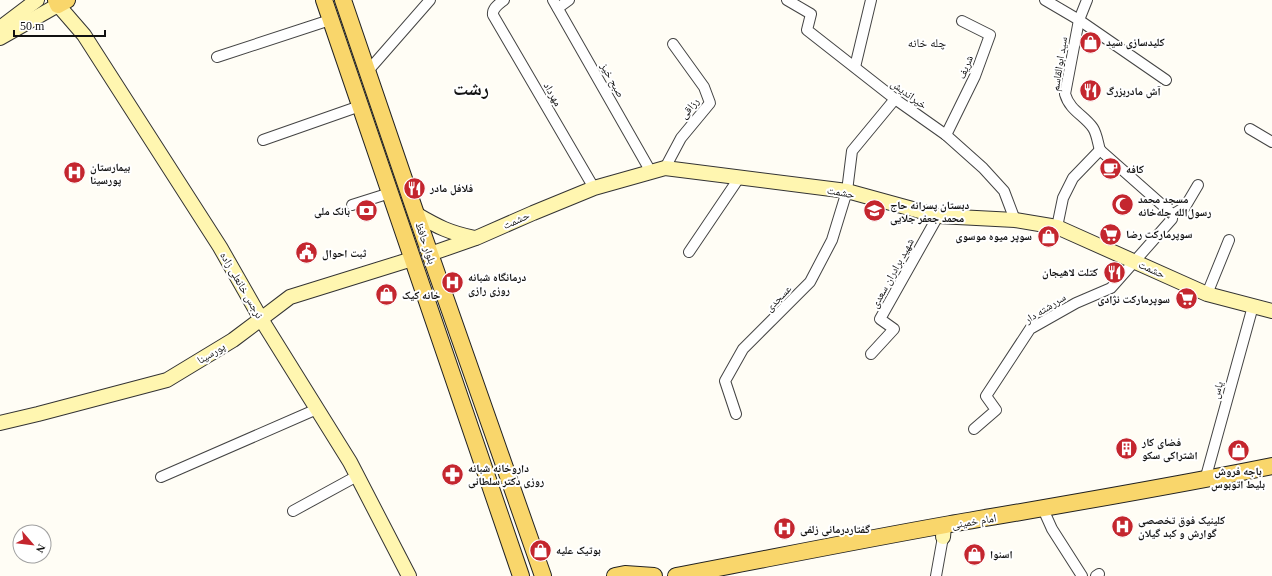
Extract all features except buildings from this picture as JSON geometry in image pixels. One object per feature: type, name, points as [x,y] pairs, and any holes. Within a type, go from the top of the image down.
[{"type":"main road","points":[[0,28],[37,0]]},
{"type":"main road","name":"بلوار حافظ","points":[[324,0],[521,576]]},
{"type":"main road","name":"بلوار حافظ","points":[[343,0],[416,214],[543,576]]},
{"type":"main road","points":[[0,38],[60,2]]},
{"type":"main road","name":"نرجس خانعلی زاده","points":[[60,2],[84,35],[220,247],[261,319],[350,462],[409,576]]},
{"type":"main road","name":"حشمت","points":[[430,254],[476,238],[534,212],[594,188],[665,168],[720,174],[739,178],[847,192],[938,216],[1015,220],[1057,227],[1207,294],[1272,311]]},
{"type":"main road","points":[[416,214],[443,229],[459,235],[476,238]]},
{"type":"main road","points":[[412,258],[430,254]]},
{"type":"main road","name":"پورسینا","points":[[0,423],[67,407],[167,380],[233,340],[290,297],[412,258]]},
{"type":"main road","name":"امام خمینی","points":[[676,576],[728,571],[944,531],[1042,509],[1204,480],[1272,466]]},
{"type":"main road","points":[[615,576],[624,574],[654,576]]},
{"type":"street","points":[[367,72],[430,0]]},
{"type":"street","name":"مهرداد","points":[[504,0],[494,8],[492,12],[493,15],[594,188]]},
{"type":"street","points":[[556,4],[569,0]]},
{"type":"street","name":"خیراندیش","points":[[787,0],[811,14],[807,30],[895,99],[946,135],[983,168],[1004,192],[1015,220]]},
{"type":"street","points":[[855,67],[871,0]]},
{"type":"street","points":[[1045,0],[1079,20],[1166,80]]},
{"type":"street","name":"سید ابوالقاسم","points":[[1087,0],[1079,20],[1065,94],[1070,106],[1094,129],[1100,150]]},
{"type":"street","name":"صبح خیز","points":[[556,4],[651,172]]},
{"type":"street","points":[[217,57],[330,20]]},
{"type":"street","name":"شریف","points":[[946,135],[976,76],[990,35],[962,21]]},
{"type":"street","name":"رزاقی","points":[[665,168],[681,138],[710,103],[704,87],[673,44]]},
{"type":"street","name":"عسجدی","points":[[736,414],[725,381],[743,349],[810,282],[832,240],[847,192],[852,151],[895,99]]},
{"type":"street","points":[[263,140],[360,106]]},
{"type":"street","points":[[1250,129],[1272,142]]},
{"type":"street","points":[[1057,227],[1063,198],[1073,178],[1100,150],[1172,215]]},
{"type":"street","points":[[689,252],[739,178]]},
{"type":"street","points":[[1134,262],[1172,219],[1172,215],[1185,207],[1198,185]]},
{"type":"street","points":[[352,205],[390,193]]},
{"type":"street","name":"شهید برادران سعدی","points":[[871,354],[894,329],[880,319],[938,216]]},
{"type":"street","points":[[1207,294],[1229,240]]},
{"type":"street","name":"سررشته دار","points":[[974,429],[996,410],[986,396],[1030,330],[1076,303],[1111,288],[1134,262]]},
{"type":"street","name":"یاس","points":[[1204,480],[1253,306]]},
{"type":"street","points":[[161,477],[317,408]]},
{"type":"street","points":[[293,511],[357,476]]},
{"type":"street","points":[[1042,509],[1052,529],[1082,576]]},
{"type":"street","points":[[936,576],[944,531]]},
{"type":"place","name":"کلیدسازی سید","points":[[1091,42]]},
{"type":"place","name":"آش مادربزرگ","points":[[1090,91]]},
{"type":"place","name":"کافه","points":[[1111,169]]},
{"type":"place","name":"بیمارستان پورسینا","points":[[75,173]]},
{"type":"place","name":"فلافل مادر","points":[[415,188]]},
{"type":"place","name":"مسجد محمد رسول‌‌الله چله‌خانه","points":[[1122,205]]},
{"type":"place","name":"بانک ملی","points":[[366,211]]},
{"type":"place","name":"دبستان پسرانه حاج محمد جعفر جلایی","points":[[874,211]]},
{"type":"place","name":"سوپرمارکت رضا","points":[[1111,234]]},
{"type":"place","name":"سوپر میوه موسوی","points":[[1048,236]]},
{"type":"place","name":"ثبت احوال","points":[[307,253]]},
{"type":"place","name":"کتلت لاهیجان","points":[[1114,272]]},
{"type":"place","name":"درمانگاه شبانه روزی رازی","points":[[453,283]]},
{"type":"place","name":"خانه کیک","points":[[386,295]]},
{"type":"place","name":"سوپرمارکت نژادی","points":[[1186,299]]},
{"type":"place","name":"فضای کار اشتراکی سکو","points":[[1127,448]]},
{"type":"place","name":"باجه فروش بلیط اتوبوس","points":[[1238,451]]},
{"type":"place","name":"داروخانه شبانه روزی دکتر سلطانی","points":[[452,474]]},
{"type":"place","name":"کلینیک فوق تخصصی گوارش و کبد گیلان","points":[[1123,526]]},
{"type":"place","name":"گفتاردرمانی زلفی","points":[[784,529]]},
{"type":"place","name":"بوتیک علیه","points":[[541,550]]},
{"type":"place","name":"اسنوا","points":[[975,554]]},
{"type":"district","name":"چله خانه","points":[[927,43]]},
{"type":"district","name":"رشت","points":[[471,88]]}]
